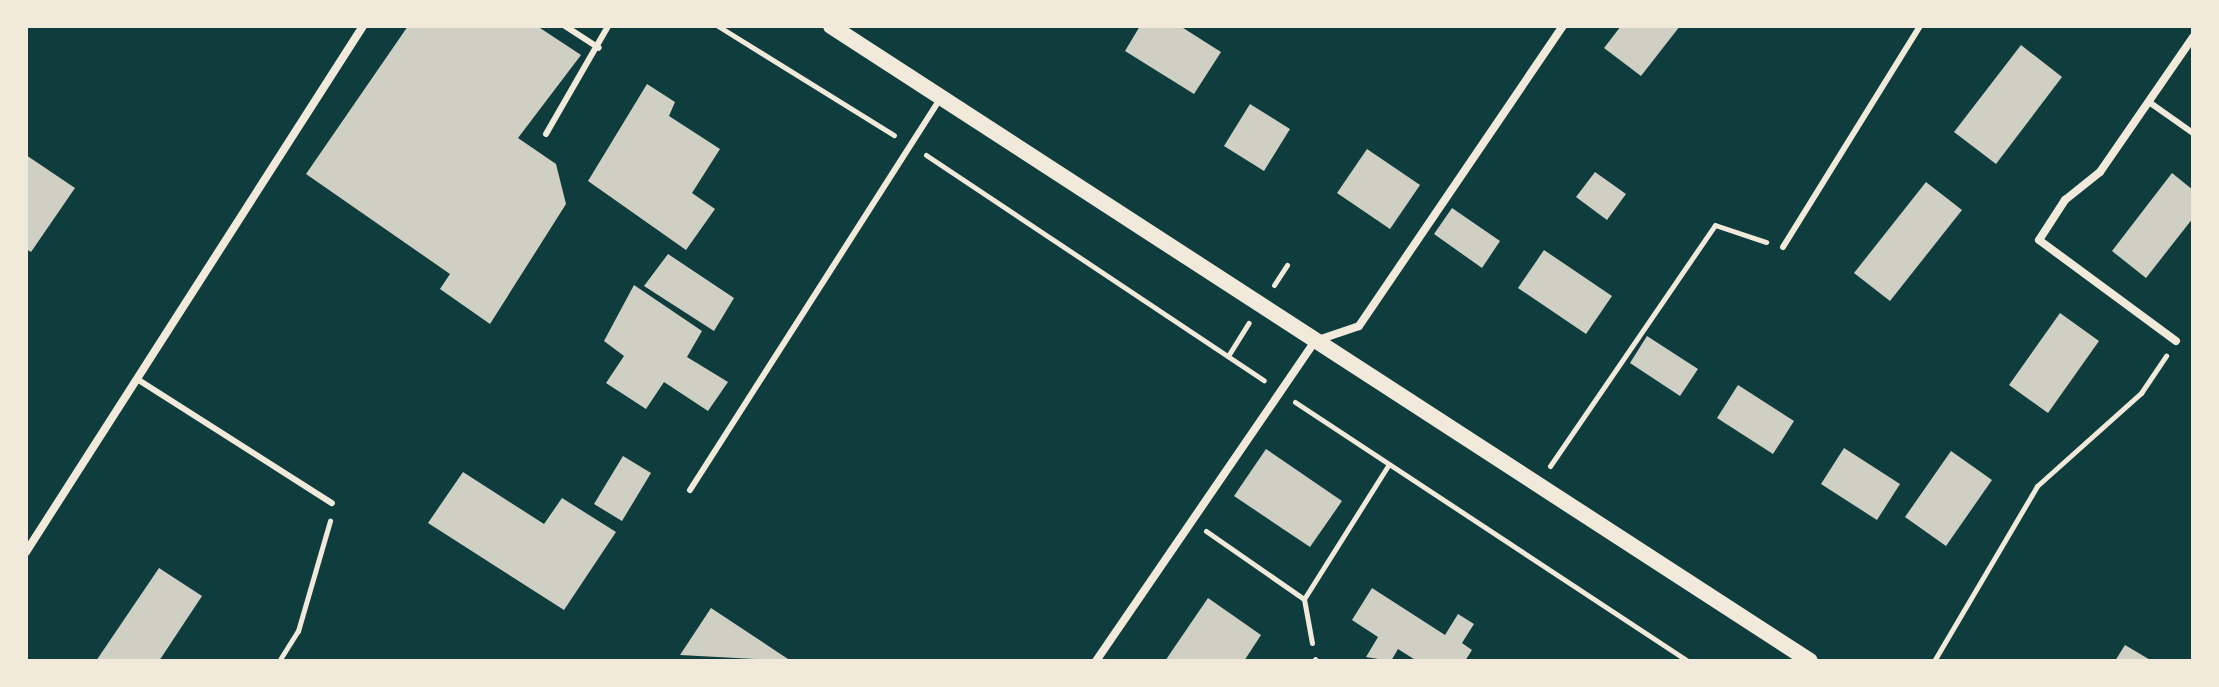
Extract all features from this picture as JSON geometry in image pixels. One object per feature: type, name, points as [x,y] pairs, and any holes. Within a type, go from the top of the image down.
[{"type":"main road","points":[[831,26],[1810,661]]},
{"type":"street","points":[[26,552],[363,26]]},
{"type":"street","points":[[1096,661],[1189,520],[1315,341],[1359,326],[1563,26]]},
{"type":"street","points":[[2176,341],[2039,240],[2065,200],[2100,172],[2193,37]]},
{"type":"lane","points":[[565,26],[599,48]]},
{"type":"lane","points":[[546,134],[599,48],[608,26]]},
{"type":"lane","points":[[1783,247],[1920,26]]},
{"type":"lane","points":[[690,490],[941,97]]},
{"type":"lane","points":[[2149,102],[2193,133]]},
{"type":"lane","points":[[137,379],[332,503]]},
{"type":"path","points":[[718,26],[910,144],[1280,390],[1387,467],[1688,661]]},
{"type":"path","points":[[1538,484],[1715,225],[1783,247]]},
{"type":"path","points":[[1934,661],[2037,486],[2141,393],[2176,341]]},
{"type":"path","points":[[1315,660],[1304,599],[1387,467]]},
{"type":"path","points":[[279,661],[315,584],[332,503]]},
{"type":"path","points":[[1189,520],[1304,599]]},
{"type":"building","points":[[408,26],[537,26],[581,55],[518,138],[556,164],[566,204],[490,324],[440,289],[450,274],[306,174]]},
{"type":"building","points":[[1140,26],[1180,26],[1221,52],[1194,94],[1125,51]]},
{"type":"building","points":[[1621,26],[1680,26],[1641,76],[1604,48]]},
{"type":"building","points":[[2021,45],[2062,77],[1996,164],[1954,132]]},
{"type":"building","points":[[647,84],[675,102],[669,116],[720,149],[692,193],[715,209],[686,250],[588,181]]},
{"type":"building","points":[[1250,104],[1290,129],[1264,171],[1224,146]]},
{"type":"building","points":[[1367,149],[1420,185],[1390,229],[1337,193]]},
{"type":"building","points":[[26,155],[75,188],[31,252],[26,249]]},
{"type":"building","points":[[1595,172],[1626,194],[1607,220],[1576,197]]},
{"type":"building","points":[[2172,173],[2193,190],[2193,218],[2146,278],[2112,251]]},
{"type":"building","points":[[1926,182],[1962,210],[1890,301],[1854,273]]},
{"type":"building","points":[[1452,208],[1500,241],[1482,268],[1434,234]]},
{"type":"building","points":[[1544,250],[1612,296],[1586,334],[1518,288]]},
{"type":"building","points":[[668,254],[734,298],[714,331],[644,286]]},
{"type":"building","points":[[634,285],[702,331],[687,357],[728,382],[708,411],[664,382],[646,409],[606,383],[624,356],[604,341]]},
{"type":"building","points":[[2060,313],[2099,341],[2048,413],[2009,385]]},
{"type":"building","points":[[1647,336],[1698,369],[1680,396],[1630,363]]},
{"type":"building","points":[[1738,385],[1794,421],[1773,454],[1717,418]]},
{"type":"building","points":[[1844,448],[1900,484],[1877,520],[1821,484]]},
{"type":"building","points":[[1266,449],[1342,501],[1310,547],[1234,496]]},
{"type":"building","points":[[1951,451],[1992,480],[1946,546],[1905,517]]},
{"type":"building","points":[[623,456],[651,473],[622,521],[594,504]]},
{"type":"building","points":[[463,472],[544,524],[562,498],[616,532],[564,610],[428,523]]},
{"type":"building","points":[[159,568],[202,596],[159,661],[96,661]]},
{"type":"building","points":[[1372,588],[1445,635],[1458,614],[1474,624],[1462,643],[1472,650],[1465,661],[1417,661],[1398,649],[1391,661],[1366,657],[1378,637],[1352,620]]},
{"type":"building","points":[[1208,598],[1261,635],[1244,661],[1165,661]]},
{"type":"building","points":[[711,608],[791,661],[680,655]]},
{"type":"building","points":[[2125,645],[2152,661],[2115,661]]}]
